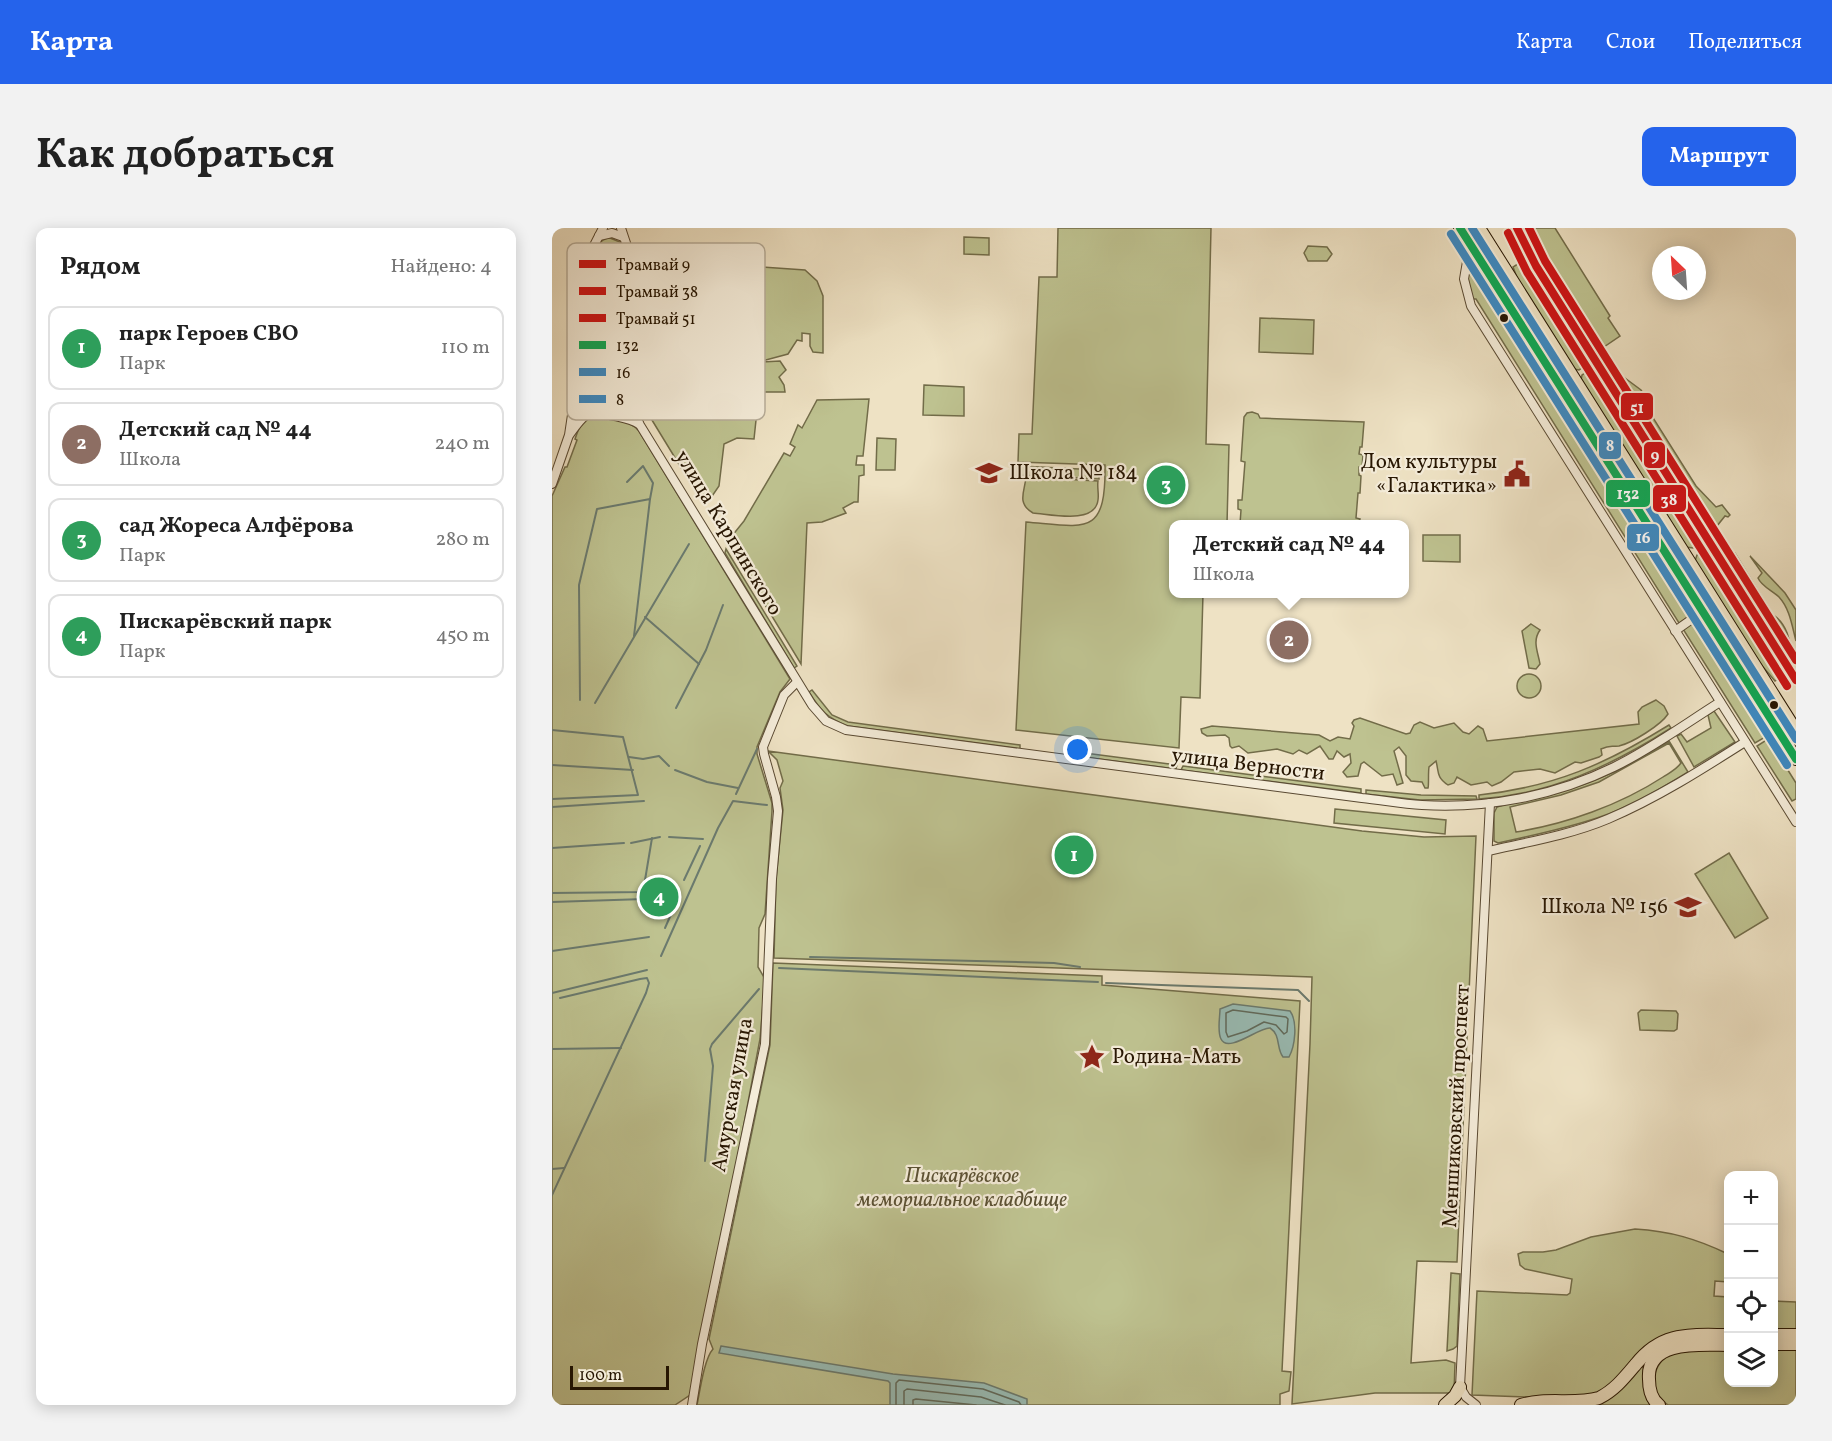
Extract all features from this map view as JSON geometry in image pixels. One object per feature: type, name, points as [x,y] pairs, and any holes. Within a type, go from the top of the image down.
[{"type":"main road","points":[[1460,228],[1796,759]]},
{"type":"main road","points":[[1479,228],[1796,731]]},
{"type":"main road","points":[[1521,1405],[1585,1402],[1597,1399],[1618,1385],[1644,1354],[1661,1341],[1687,1335],[1724,1335]]},
{"type":"main road","points":[[1778,1335],[1796,1335]]},
{"type":"main road","points":[[1778,1344],[1796,1344]]},
{"type":"main road","points":[[1659,1405],[1654,1401],[1649,1382],[1650,1368],[1658,1356],[1675,1347],[1724,1345]]},
{"type":"main road","points":[[1445,1405],[1455,1396],[1460,1387]]},
{"type":"street","points":[[595,243],[603,228]]},
{"type":"street","points":[[621,228],[625,243]]},
{"type":"street","points":[[599,236],[612,233],[623,237]]},
{"type":"street","points":[[1470,244],[1464,279],[1471,306],[1796,822]]},
{"type":"street","points":[[552,484],[569,435],[571,420]]},
{"type":"street","points":[[569,435],[580,420]]},
{"type":"street","points":[[631,420],[640,425]]},
{"type":"street","name":"улица Карпинского","points":[[637,420],[784,660]]},
{"type":"street","points":[[1675,631],[1702,612]]},
{"type":"street","name":"улица Верности","points":[[784,660],[812,705],[826,721],[858,732],[1401,803],[1441,805],[1490,803],[1542,793],[1597,775],[1648,748],[1720,702]]},
{"type":"street","name":"Амурская улица","points":[[692,1405],[702,1344],[765,1044],[772,879],[778,811],[764,754],[767,734],[784,695],[797,682]]},
{"type":"street","points":[[1488,851],[1564,834],[1607,819],[1644,802],[1745,741]]},
{"type":"street","name":"Меншиковский проспект","points":[[1460,1387],[1490,803]]},
{"type":"street","points":[[1460,1387],[1466,1397],[1476,1405]]},
{"type":"green space","points":[[1058,228],[1211,228],[1206,444],[1229,445],[1227,520],[1169,520],[1169,598],[1203,598],[1200,698],[1181,697],[1179,748],[1016,730],[1026,522],[1078,525],[1088,522],[1096,516],[1102,505],[1104,488],[1105,465],[1018,462],[1019,434],[1032,434],[1039,277],[1057,277]]},
{"type":"green space","points":[[1468,228],[1473,228],[1758,681],[1754,683]]},
{"type":"green space","points":[[1523,228],[1555,228],[1610,316],[1608,318],[1620,336],[1601,349],[1603,356],[1600,358],[1537,257]]},
{"type":"green space","points":[[1517,232],[1534,268],[1593,361],[1579,370],[1574,369],[1518,280],[1513,267],[1521,262],[1515,253]]},
{"type":"green space","points":[[964,237],[989,238],[989,255],[964,254]]},
{"type":"green space","points":[[610,238],[620,243],[600,243]]},
{"type":"green space","points":[[1308,246],[1327,247],[1332,254],[1327,261],[1308,261],[1304,253]]},
{"type":"green space","points":[[765,267],[805,270],[817,281],[823,296],[823,353],[813,352],[810,346],[810,334],[802,333],[802,341],[797,340],[788,354],[765,360]]},
{"type":"green space","points":[[1471,271],[1492,295],[1514,329],[1518,328],[1693,608],[1692,614],[1679,623],[1476,299],[1471,299],[1468,278]]},
{"type":"green space","points":[[1260,318],[1314,320],[1313,354],[1259,352]]},
{"type":"green space","points":[[780,361],[786,370],[779,377],[785,392],[765,392],[765,362]]},
{"type":"green space","points":[[1606,364],[1641,390],[1645,396],[1643,402],[1696,486],[1716,507],[1722,505],[1730,515],[1725,516],[1717,526],[1719,532],[1714,536],[1604,365]]},
{"type":"green space","points":[[1596,366],[1706,541],[1693,548],[1686,547],[1581,380],[1582,375]]},
{"type":"green space","points":[[924,385],[964,387],[964,416],[923,415]]},
{"type":"green space","points":[[869,399],[863,456],[857,456],[856,465],[864,465],[864,475],[859,476],[858,502],[843,508],[846,513],[822,522],[807,523],[801,664],[727,542],[744,521],[784,453],[790,456],[795,447],[790,444],[798,425],[802,428],[817,400]]},
{"type":"green space","points":[[1247,413],[1258,414],[1260,418],[1364,422],[1362,447],[1360,447],[1359,454],[1363,455],[1362,467],[1359,467],[1360,493],[1358,493],[1356,518],[1360,520],[1240,520],[1241,510],[1238,509],[1238,500],[1242,500],[1245,462],[1241,461],[1244,417]]},
{"type":"green space","points":[[652,420],[756,420],[754,439],[737,438],[724,444],[719,486],[708,502],[702,502]]},
{"type":"green space","points":[[584,421],[623,421],[639,431],[790,679],[780,692],[757,747],[757,754],[772,803],[765,914],[759,928],[758,967],[765,979],[760,1039],[693,1393],[675,1405],[552,1405],[552,496],[567,467],[577,440],[575,439]]},
{"type":"green space","points":[[877,438],[896,439],[895,470],[876,470]]},
{"type":"green space","points":[[1020,466],[1099,470],[1099,479],[1020,475]]},
{"type":"green space","points":[[1026,477],[1098,481],[1098,500],[1095,508],[1089,513],[1071,516],[1033,513],[1023,501]]},
{"type":"green space","points":[[1423,535],[1460,535],[1460,562],[1423,561]]},
{"type":"green space","points":[[1721,543],[1735,553],[1773,615],[1785,628],[1790,644],[1790,655],[1781,645],[1718,544]]},
{"type":"green space","points":[[1710,548],[1779,656],[1777,657],[1787,673],[1775,681],[1758,661],[1695,561],[1697,555]]},
{"type":"green space","points":[[726,549],[797,666],[794,668],[725,553]]},
{"type":"green space","points":[[1750,556],[1785,593],[1796,610],[1796,641],[1786,607],[1779,597],[1760,581],[1758,578],[1762,573]]},
{"type":"green space","points":[[1701,620],[1760,713],[1758,715],[1767,736],[1755,743],[1683,629]]},
{"type":"green space","points":[[1531,624],[1540,630],[1536,642],[1540,664],[1536,669],[1529,668],[1522,631]]},
{"type":"green space","points":[[1529,674],[1538,677],[1541,686],[1538,695],[1529,698],[1520,695],[1517,686],[1520,677]]},
{"type":"green space","points":[[812,690],[832,715],[848,722],[1020,745],[1020,749],[848,726],[825,713],[809,692]]},
{"type":"green space","points":[[1656,700],[1664,706],[1668,714],[1653,728],[1631,741],[1601,749],[1602,755],[1599,757],[1581,763],[1575,762],[1555,773],[1540,769],[1514,772],[1492,786],[1487,782],[1471,785],[1457,777],[1454,783],[1448,785],[1440,777],[1436,761],[1429,767],[1428,788],[1425,788],[1422,782],[1411,781],[1406,775],[1406,756],[1399,747],[1394,751],[1403,783],[1397,785],[1393,774],[1382,776],[1364,762],[1361,764],[1358,776],[1347,777],[1343,772],[1351,763],[1350,754],[1344,757],[1337,751],[1333,759],[1329,759],[1320,746],[1307,754],[1299,750],[1293,754],[1277,749],[1248,753],[1239,746],[1232,748],[1229,738],[1225,735],[1207,736],[1202,733],[1201,729],[1212,726],[1319,735],[1330,741],[1338,737],[1350,739],[1354,726],[1352,723],[1360,718],[1406,734],[1410,733],[1414,725],[1420,722],[1434,728],[1454,723],[1463,732],[1469,734],[1478,726],[1483,729],[1487,741],[1639,724],[1638,712],[1642,707]]},
{"type":"green space","points":[[1714,711],[1735,742],[1694,767],[1677,736],[1681,734],[1687,742],[1711,728],[1708,715]]},
{"type":"green space","points":[[1669,725],[1671,728],[1648,742],[1580,776],[1531,791],[1479,799],[1479,795],[1531,786],[1578,772],[1623,751]]},
{"type":"green space","points":[[1768,739],[1784,768],[1786,767],[1796,783],[1796,799],[1792,801],[1757,746]]},
{"type":"green space","points":[[1669,741],[1688,772],[1644,798],[1609,814],[1548,832],[1498,843],[1494,841],[1494,813],[1497,807],[1582,785],[1620,769]],"holes":[[[1669,743],[1681,763],[1677,768],[1646,787],[1611,805],[1554,824],[1516,832],[1510,807],[1561,795],[1599,782]]]},
{"type":"green space","points":[[768,751],[1362,831],[1424,837],[1476,836],[1457,1262],[1417,1261],[1411,1363],[1446,1360],[1455,1363],[1454,1393],[1375,1393],[1292,1404],[1312,977],[774,958],[776,879],[783,810],[780,788],[783,781],[777,760]]},
{"type":"green space","points":[[1077,752],[1177,765],[1176,769],[1076,756]]},
{"type":"green space","points":[[1183,766],[1361,789],[1361,793],[1181,770]]},
{"type":"green space","points":[[1366,790],[1421,795],[1476,796],[1477,799],[1420,800],[1366,794]]},
{"type":"green space","points":[[1335,809],[1446,820],[1445,834],[1334,823]]},
{"type":"green space","points":[[1729,853],[1768,918],[1735,938],[1695,874]]},
{"type":"green space","name":"Пискарёвское мемориальное кладбище","points":[[773,963],[1102,976],[1102,985],[1300,1001],[1282,1371],[1291,1372],[1289,1391],[1280,1394],[1280,1405],[697,1405],[705,1367],[713,1349],[709,1339],[770,1045]]},
{"type":"green space","points":[[1641,1010],[1676,1011],[1678,1014],[1677,1029],[1674,1031],[1640,1030],[1638,1013]]},
{"type":"green space","points":[[1635,1229],[1683,1237],[1724,1252],[1724,1282],[1715,1281],[1714,1296],[1724,1297],[1724,1331],[1674,1332],[1660,1337],[1640,1351],[1616,1381],[1596,1395],[1558,1398],[1472,1395],[1477,1291],[1567,1295],[1570,1293],[1572,1279],[1525,1269],[1520,1265],[1518,1254],[1556,1250],[1591,1237]]},
{"type":"green space","points":[[1451,1273],[1460,1274],[1457,1346],[1447,1351]]},
{"type":"green space","points":[[1778,1301],[1796,1302],[1796,1330],[1778,1330]]},
{"type":"green space","points":[[1724,1348],[1724,1387],[1778,1387],[1778,1348],[1796,1348],[1796,1405],[1668,1405],[1657,1393],[1654,1379],[1659,1364],[1671,1353]]},
{"type":"green space","points":[[1641,1367],[1645,1368],[1654,1405],[1593,1405],[1615,1394]]},
{"type":"water","points":[[1233,1004],[1290,1011],[1295,1034],[1289,1057],[1283,1057],[1276,1034],[1270,1028],[1237,1042],[1225,1043],[1219,1032],[1220,1009]]},
{"type":"water","points":[[721,1346],[893,1374],[984,1383],[1027,1399],[1027,1405],[890,1405],[890,1383],[888,1381],[719,1353]]},
{"type":"waterway","points":[[627,482],[643,466],[653,483],[650,499]]},
{"type":"waterway","points":[[580,700],[579,585],[597,509],[650,499],[634,636]]},
{"type":"waterway","points":[[595,703],[689,544]]},
{"type":"waterway","points":[[676,708],[706,650],[723,605]]},
{"type":"waterway","points":[[645,617],[699,664]]},
{"type":"waterway","points":[[552,730],[623,737],[638,795],[552,799]]},
{"type":"waterway","points":[[736,794],[757,749]]},
{"type":"waterway","points":[[629,757],[643,759],[659,756],[669,766]]},
{"type":"waterway","points":[[552,765],[633,770]]},
{"type":"waterway","points":[[675,770],[707,782],[738,788]]},
{"type":"waterway","points":[[552,807],[644,801]]},
{"type":"waterway","points":[[661,956],[718,828],[733,801],[767,805]]},
{"type":"waterway","points":[[631,843],[660,837]]},
{"type":"waterway","points":[[669,837],[703,839]]},
{"type":"waterway","points":[[552,893],[643,892],[652,838]]},
{"type":"waterway","points":[[552,848],[624,843]]},
{"type":"waterway","points":[[684,880],[700,846]]},
{"type":"waterway","points":[[552,902],[645,899]]},
{"type":"waterway","points":[[665,928],[676,903]]},
{"type":"waterway","points":[[552,951],[649,937]]},
{"type":"waterway","points":[[810,957],[1054,963],[1080,967]]},
{"type":"waterway","points":[[779,968],[1098,982]]},
{"type":"waterway","points":[[552,993],[647,970]]},
{"type":"waterway","points":[[552,1195],[649,983],[647,978],[640,979],[560,998]]},
{"type":"waterway","points":[[1106,983],[1298,990],[1309,1001]]},
{"type":"waterway","points":[[705,1161],[713,1066],[710,1049],[759,989]]},
{"type":"waterway","points":[[552,1049],[621,1048]]},
{"type":"waterway","points":[[552,1169],[564,1168]]},
{"type":"tram line","name":"9","points":[[1517,228],[1536,266],[1796,680]]},
{"type":"tram line","name":"51","points":[[1529,228],[1545,261],[1796,660]]},
{"type":"tram line","name":"38","points":[[1508,233],[1527,272],[1787,686]]},
{"type":"transit line","name":"132","points":[[1460,228],[1796,759]]},
{"type":"transit line","name":"8","points":[[1472,228],[1796,739]]},
{"type":"transit line","name":"16","points":[[1451,234],[1787,765]]},
{"type":"place","name":"Школа № 184","points":[[989,473]]},
{"type":"place","name":"Дом культуры «Галактика»","points":[[1517,474]]},
{"type":"place","name":"сад Жореса Алфёрова","points":[[1166,485]]},
{"type":"place","name":"Детский сад № 44","points":[[1289,640]]},
{"type":"place","name":"парк Героев СВО","points":[[1074,855]]},
{"type":"place","name":"Пискарёвский парк","points":[[659,897]]},
{"type":"place","name":"Школа № 156","points":[[1688,907]]},
{"type":"place","name":"Родина-Мать","points":[[1092,1057]]}]
